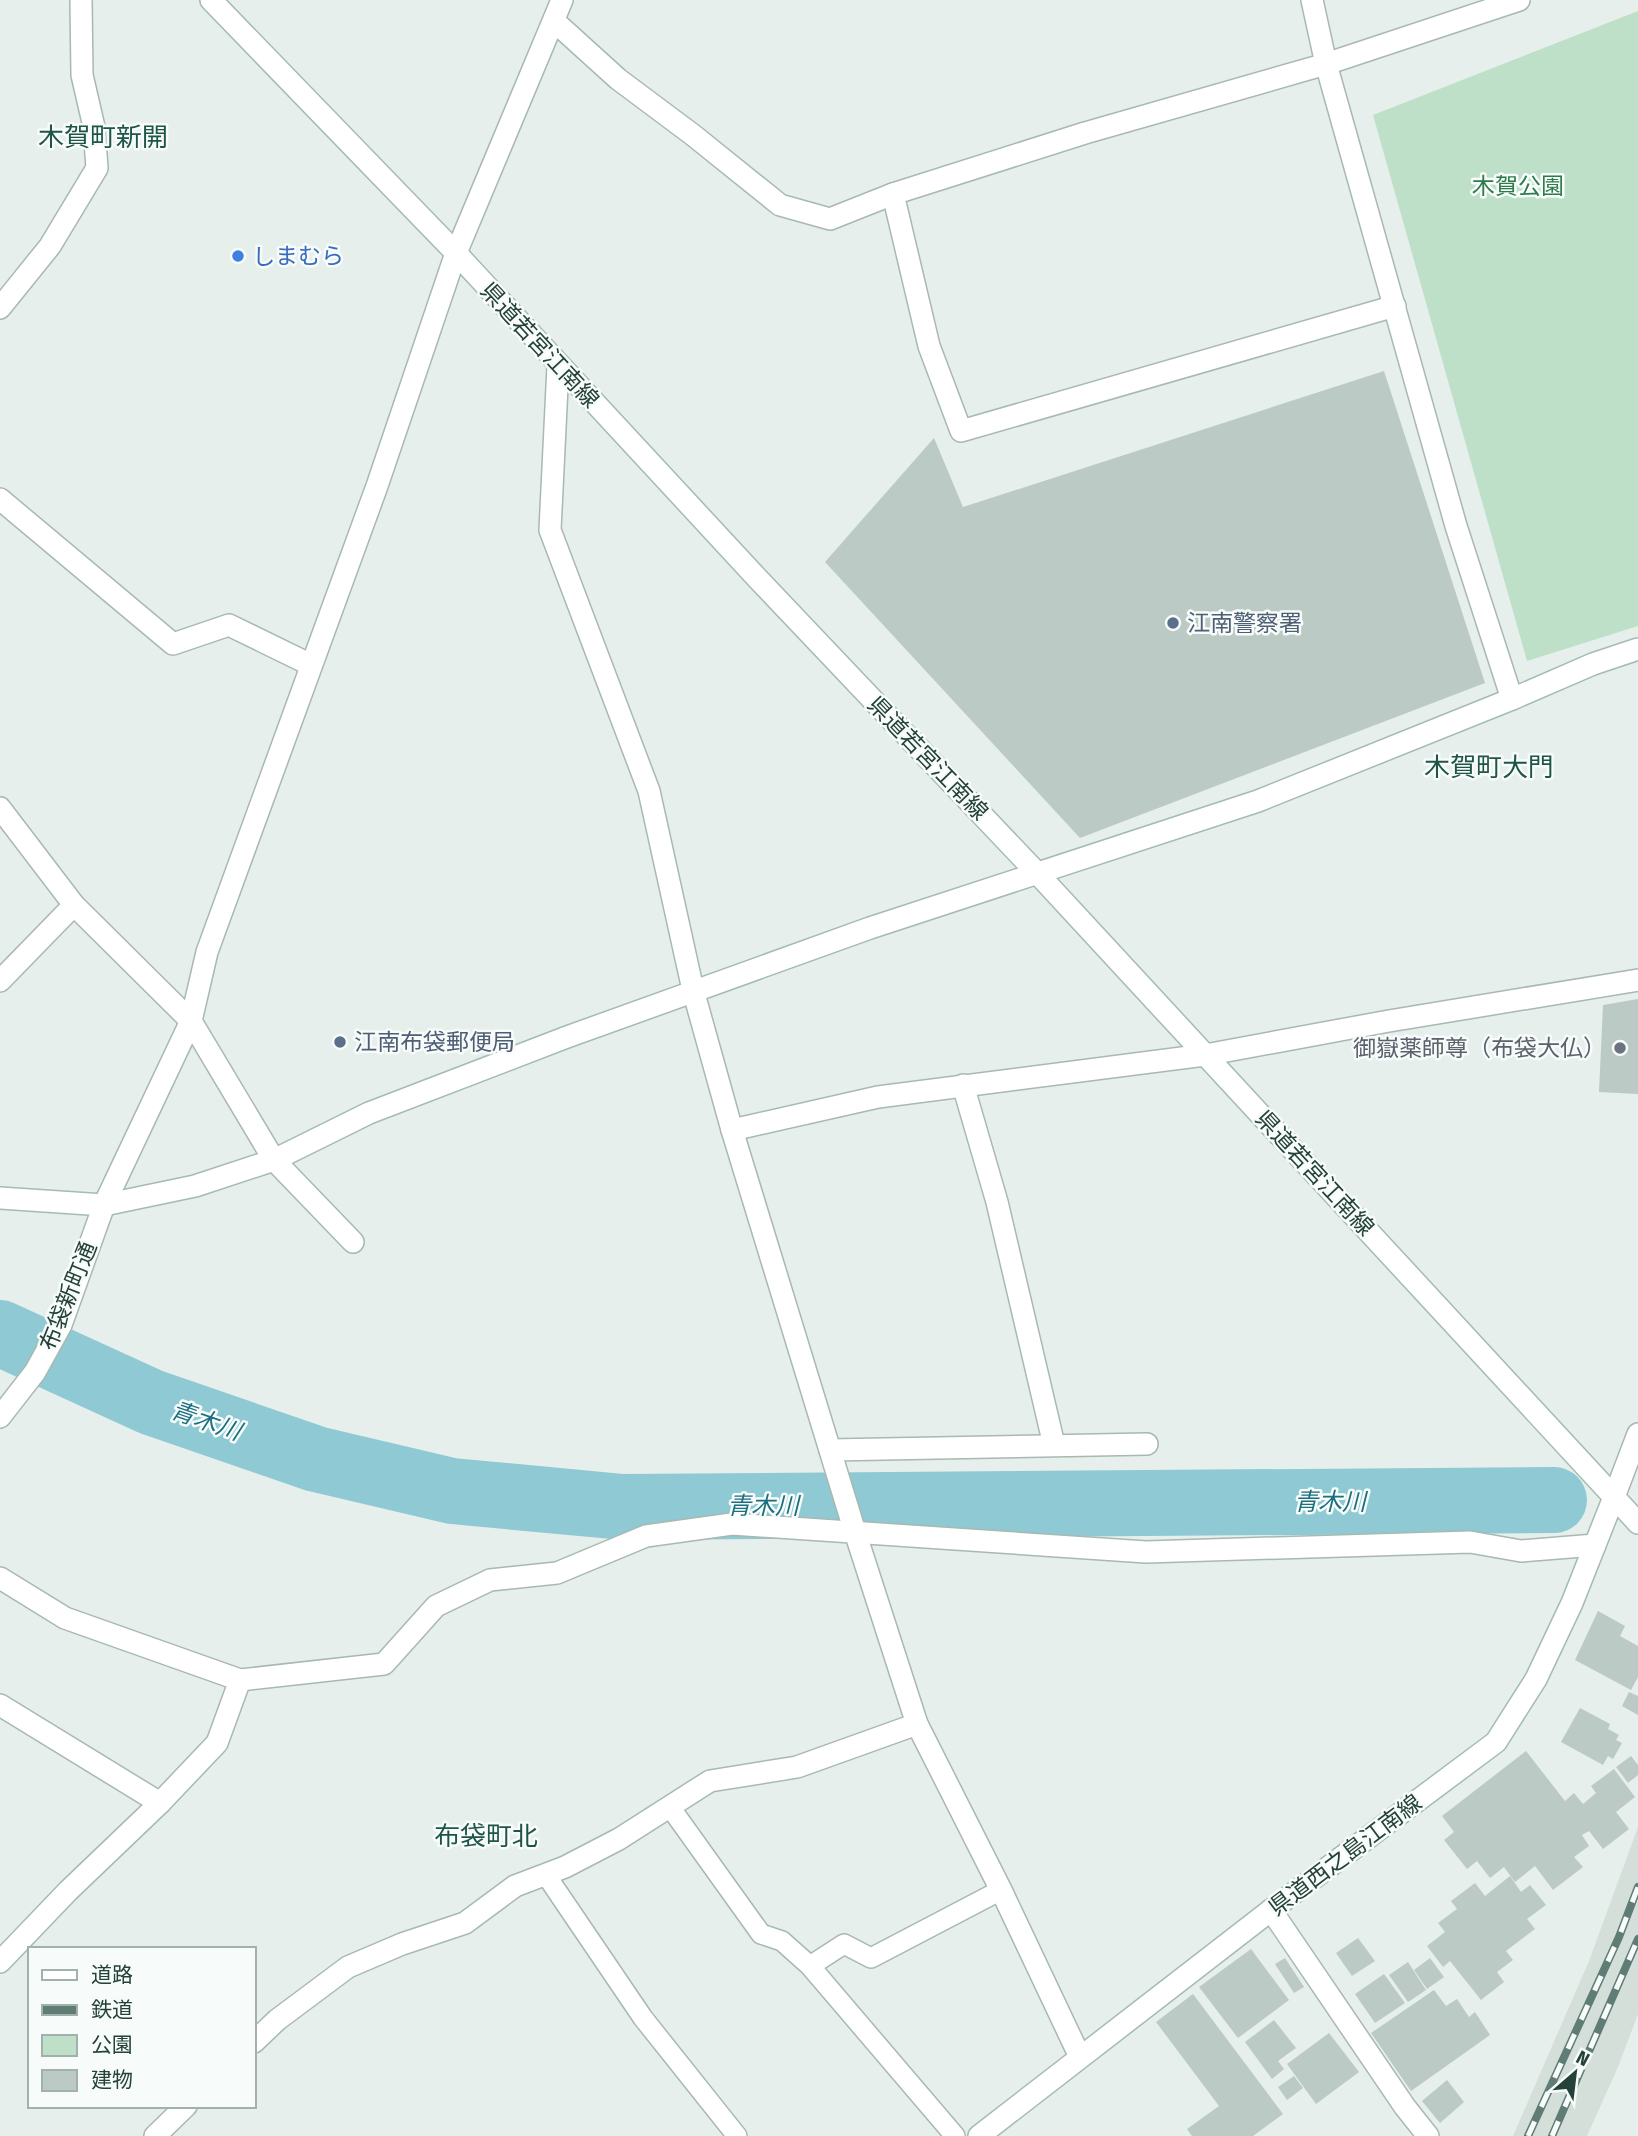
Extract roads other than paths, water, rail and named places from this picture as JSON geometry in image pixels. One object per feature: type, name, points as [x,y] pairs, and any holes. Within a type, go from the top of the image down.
[{"type":"street","points":[[0,308],[50,246],[97,168],[94,127],[82,75],[81,0]]},
{"type":"street","name":"県道若宮江南線","points":[[211,0],[456,253],[558,366],[1038,874],[1638,1523]]},
{"type":"street","name":"布袋新町通","points":[[0,1417],[36,1372],[61,1325],[104,1205],[191,1021],[207,952],[377,486],[456,253],[562,0]]},
{"type":"street","points":[[1312,0],[1326,64],[1456,526],[1512,699]]},
{"type":"street","points":[[554,21],[618,79],[780,205],[830,219],[893,194],[1084,133],[1326,64],[1519,0]]},
{"type":"street","points":[[893,194],[929,346],[961,430],[1395,306]]},
{"type":"street","points":[[558,366],[550,530],[649,791],[693,990],[732,1130],[854,1528],[917,1724],[1001,1890],[1080,2057]]},
{"type":"street","points":[[0,499],[173,644],[229,625],[311,665]]},
{"type":"street","points":[[0,1198],[104,1205],[195,1185],[274,1160],[369,1113],[693,990],[870,928],[1258,801],[1592,664],[1638,649]]},
{"type":"street","points":[[0,808],[74,905],[191,1021],[274,1160],[353,1242]]},
{"type":"street","points":[[0,981],[74,905]]},
{"type":"street","points":[[732,1130],[878,1097],[1205,1055],[1638,980]]},
{"type":"street","points":[[962,1085],[998,1202],[1054,1445]]},
{"type":"street","name":"県道西之島江南線","points":[[979,2136],[1271,1910],[1496,1742],[1536,1679],[1572,1603],[1638,1434]]},
{"type":"street","points":[[830,1450],[1147,1444]]},
{"type":"street","points":[[0,1577],[65,1618],[240,1680],[384,1664],[436,1606],[490,1580],[557,1573],[646,1536],[732,1524],[854,1528],[1146,1552],[1470,1542],[1521,1551],[1595,1545]]},
{"type":"street","points":[[0,1962],[217,1743],[240,1680]]},
{"type":"street","points":[[0,1704],[160,1803]]},
{"type":"street","points":[[256,2040],[277,2020],[348,1967],[402,1944],[465,1923],[515,1886],[565,1867],[619,1839],[710,1782],[797,1767],[917,1724]]},
{"type":"street","points":[[1271,1910],[1405,2107],[1429,2136]]},
{"type":"street","points":[[155,2136],[184,2108]]},
{"type":"lane","points":[[670,1807],[761,1934],[782,1941],[810,1966],[955,2136]]},
{"type":"lane","points":[[545,1875],[643,2018],[737,2136]]},
{"type":"lane","points":[[810,1966],[844,1944],[871,1958],[1001,1890]]},
{"type":"waterway","name":"青木川","points":[[0,1333],[151,1402],[316,1459],[452,1491],[623,1507],[1554,1500]]},
{"type":"railway","points":[[1528,2136],[1619,1937],[1638,1887]]},
{"type":"railway","points":[[1552,2136],[1638,1939]]},
{"type":"place","name":"しまむら","points":[[238,256]]},
{"type":"place","name":"江南警察署","points":[[1173,623]]},
{"type":"place","name":"江南布袋郵便局","points":[[340,1042]]},
{"type":"place","name":"御嶽薬師尊（布袋大仏）","points":[[1620,1048]]},
{"type":"district","name":"木賀町新開","points":[[103,137]]},
{"type":"district","name":"木賀町大門","points":[[1489,767]]},
{"type":"district","name":"布袋町北","points":[[486,1836]]},
{"type":"park label","name":"木賀公園","points":[[1518,186]]}]
